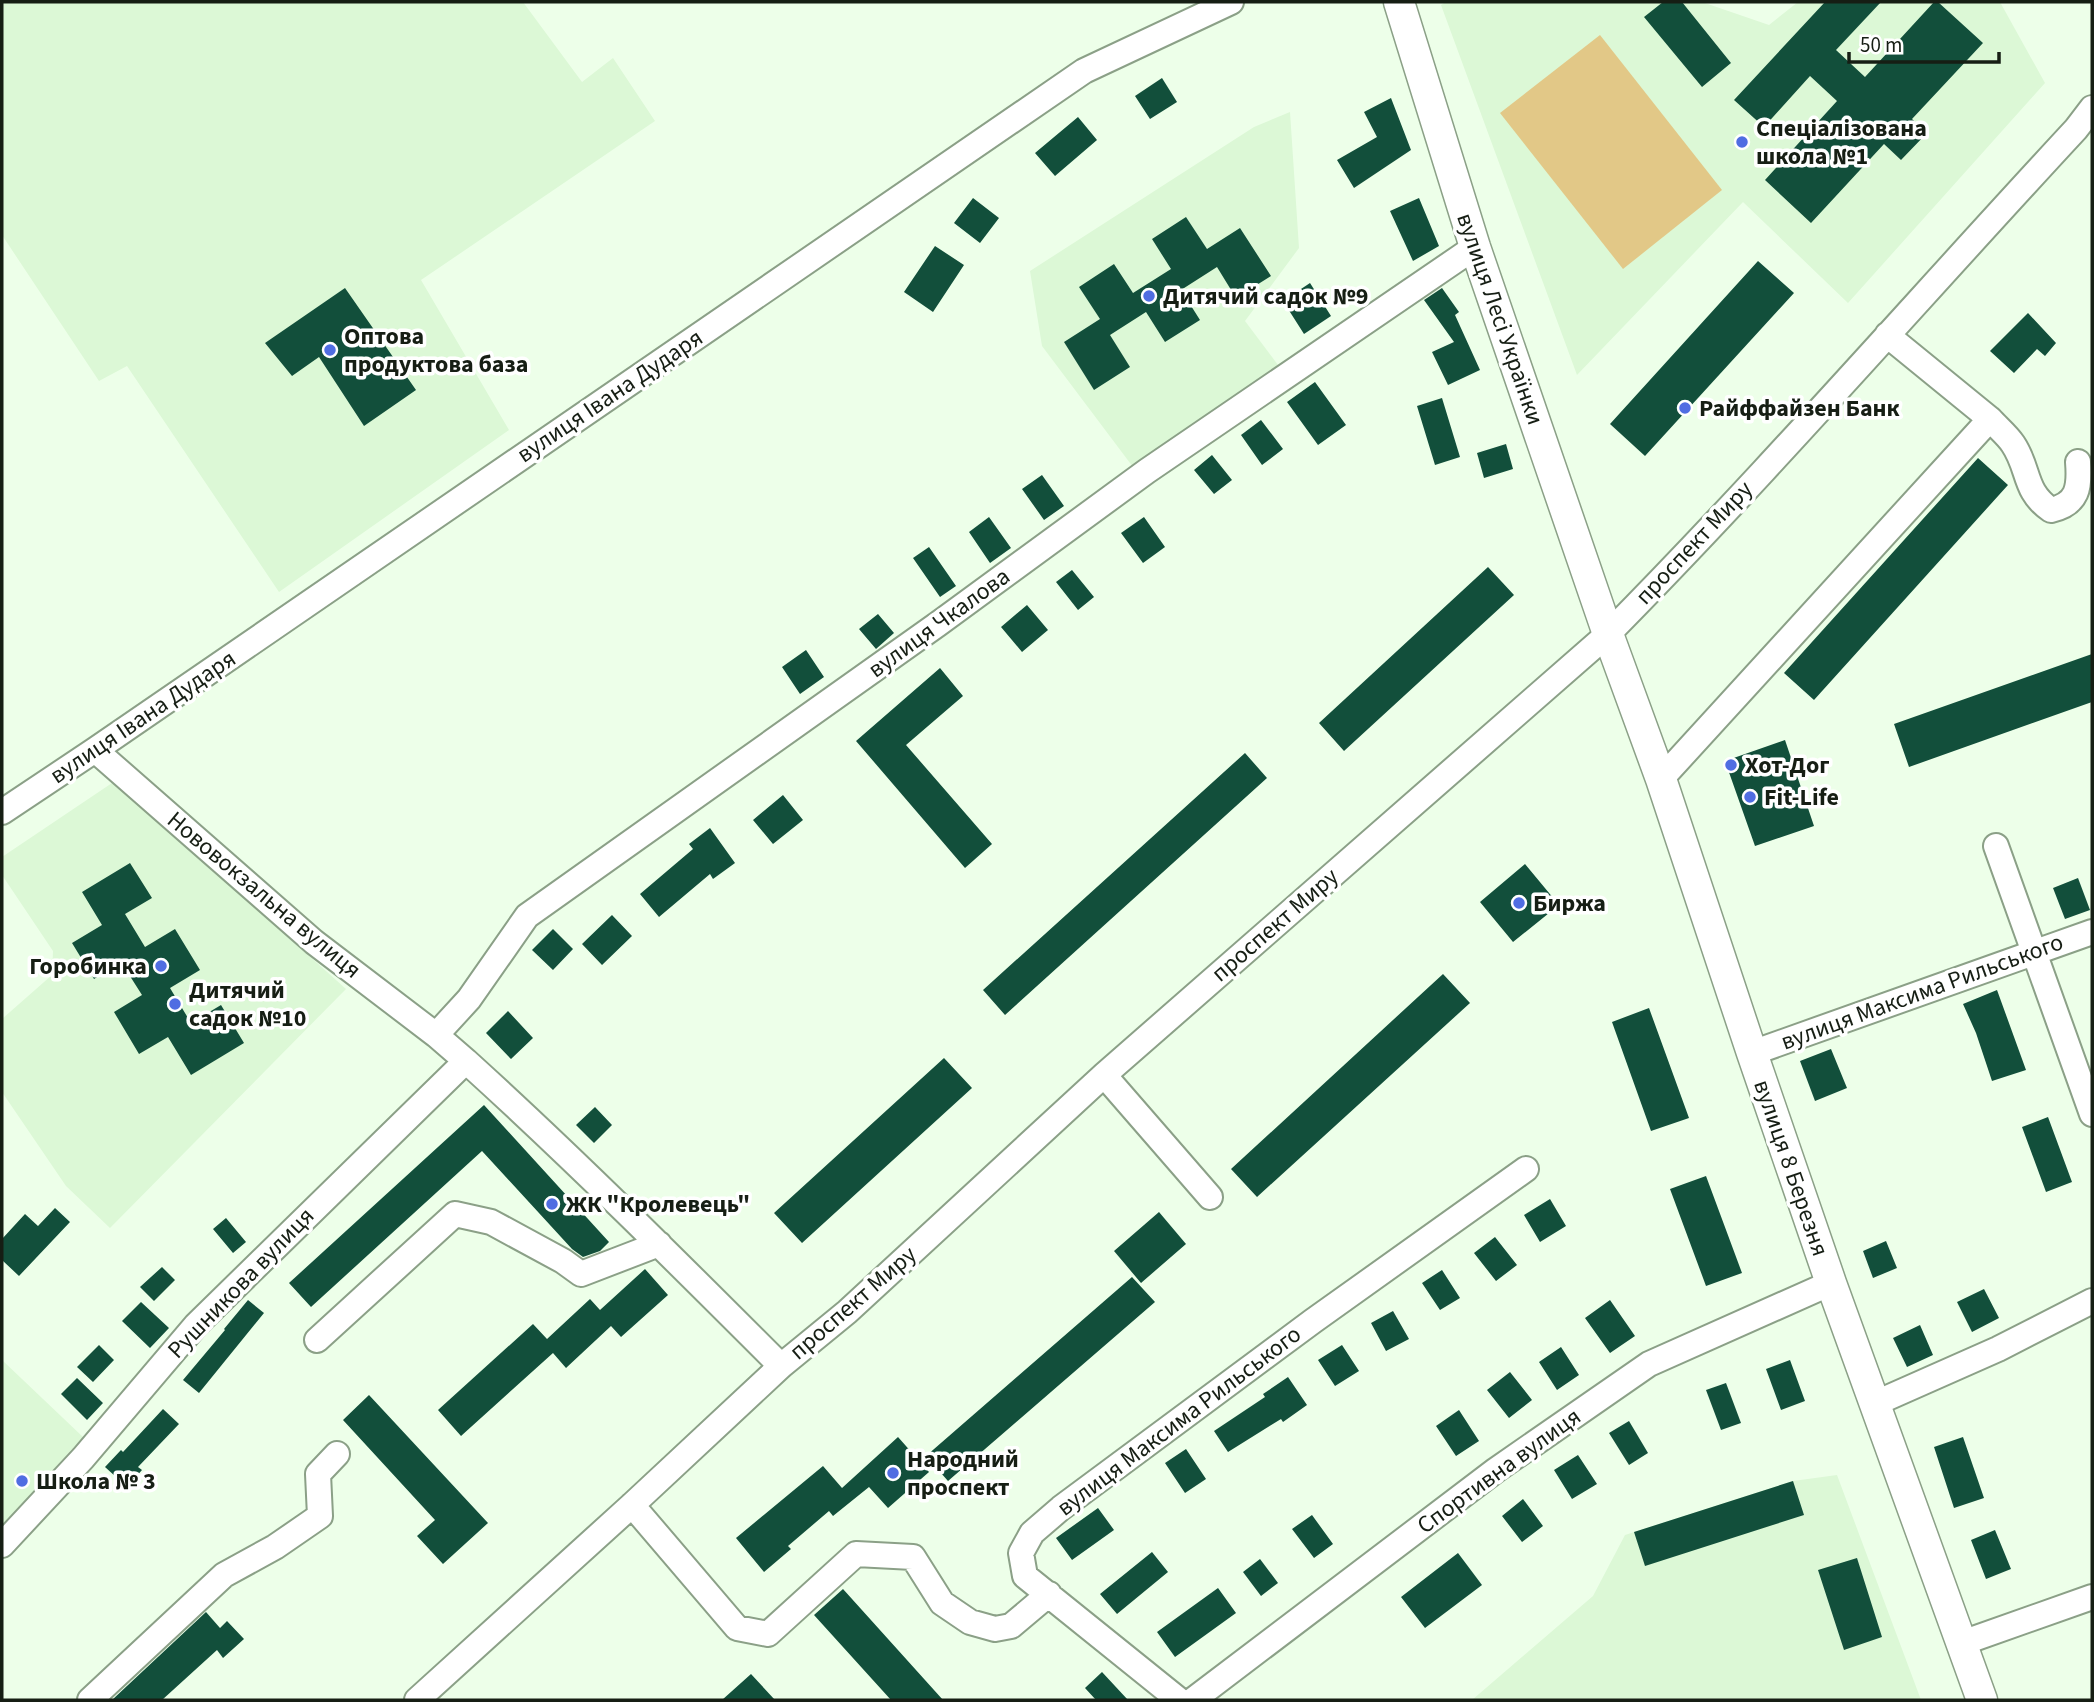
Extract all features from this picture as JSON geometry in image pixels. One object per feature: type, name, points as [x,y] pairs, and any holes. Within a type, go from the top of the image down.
[{"type":"main road","name":"вулиця Лесі Українки","points":[[1399,2],[1475,247],[1608,634]]},
{"type":"main road","name":"вулиця 8 Березня","points":[[1608,634],[1661,779],[1831,1283],[1982,1700]]},
{"type":"street","name":"вулиця Івана Дударя","points":[[2,812],[1084,71],[1231,2]]},
{"type":"street","name":"проспект Миру","points":[[417,1700],[781,1366],[847,1312],[1104,1075],[1608,634],[1887,335],[2076,129],[2092,108]]},
{"type":"street","name":"вулиця Чкалова","points":[[436,1035],[470,999],[527,916],[938,624],[1147,471],[1475,247]]},
{"type":"street","points":[[1887,335],[1990,419],[2013,443],[2027,474],[2029,488],[2042,504],[2051,510],[2062,508],[2073,500],[2080,480],[2078,462]]},
{"type":"street","points":[[1661,779],[1990,419]]},
{"type":"street","name":"Нововокзальна вулиця","points":[[95,750],[314,942],[436,1035]]},
{"type":"street","points":[[1996,846],[2092,1114]]},
{"type":"street","name":"вулиця Максима Рильського","points":[[1752,1054],[2092,932]]},
{"type":"street","points":[[436,1035],[517,1107],[781,1366]]},
{"type":"street","name":"Рушникова вулиця","points":[[2,1545],[83,1458],[196,1325],[466,1061]]},
{"type":"street","points":[[1104,1075],[1210,1197]]},
{"type":"street","name":"вулиця Максима Рильського","points":[[1179,1700],[1025,1576],[1021,1553],[1032,1533],[1061,1507],[1313,1321],[1526,1169]]},
{"type":"street","points":[[317,1340],[455,1214],[491,1222],[581,1273],[659,1244]]},
{"type":"street","name":"Спортивна вулиця","points":[[1193,1700],[1496,1470],[1649,1364],[1831,1283]]},
{"type":"street","points":[[1876,1403],[1998,1349],[2092,1301]]},
{"type":"street","points":[[90,1700],[224,1575],[275,1547],[320,1516],[318,1474],[337,1454]]},
{"type":"street","points":[[632,1505],[737,1628],[768,1634],[856,1555],[913,1557],[942,1603],[970,1622],[995,1629],[1011,1626],[1049,1594]]},
{"type":"street","points":[[1962,1643],[2092,1597]]},
{"type":"shaded area","points":[[2,2],[523,2],[582,82],[613,58],[655,121],[421,280],[509,430],[279,592],[127,366],[99,381],[2,235]]},
{"type":"shaded area","name":"Спеціалізована школа №1","points":[[1446,2],[1702,2],[1769,25],[1798,2],[2000,2],[2045,83],[1848,303],[1743,202],[1577,375],[1441,5]]},
{"type":"shaded area","points":[[1600,35],[1722,190],[1623,269],[1500,113]]},
{"type":"shaded area","name":"Дитячий садок №9","points":[[1290,112],[1299,248],[1245,321],[1278,365],[1133,467],[1042,346],[1030,271],[1254,127]]},
{"type":"shaded area","name":"Дитячий садок №10","points":[[115,781],[346,989],[110,1228],[66,1186],[2,1092],[2,1019],[52,975],[53,951],[2,875],[2,857]]},
{"type":"shaded area","name":"Школа № 3","points":[[2,1360],[83,1437],[2,1526]]},
{"type":"shaded area","points":[[1837,1475],[1921,1700],[1472,1700],[1593,1596],[1625,1535],[1793,1481]]},
{"type":"building","points":[[1663,2],[1682,2],[1731,63],[1702,87],[1644,17]]},
{"type":"building","points":[[1825,2],[1881,2],[1836,50],[1865,77],[1934,2],[1938,2],[1983,43],[1912,119],[1927,133],[1901,160],[1884,144],[1811,223],[1765,180],[1837,101],[1810,76],[1764,127],[1734,100]]},
{"type":"building","points":[[1162,78],[1177,102],[1150,119],[1135,96]]},
{"type":"building","points":[[1391,98],[1411,150],[1354,188],[1337,160],[1377,137],[1364,112]]},
{"type":"building","points":[[1078,117],[1097,140],[1055,176],[1035,153]]},
{"type":"building","points":[[973,198],[999,218],[980,243],[954,223]]},
{"type":"building","points":[[1419,198],[1439,246],[1413,261],[1390,211]]},
{"type":"building","points":[[1186,217],[1207,249],[1240,228],[1271,276],[1236,298],[1217,267],[1181,290],[1200,320],[1165,342],[1146,312],[1110,335],[1130,367],[1094,390],[1064,342],[1100,319],[1079,287],[1114,264],[1133,293],[1171,269],[1152,239]]},
{"type":"building","points":[[935,246],[964,265],[933,312],[904,292]]},
{"type":"building","points":[[1758,261],[1794,293],[1645,456],[1610,424]]},
{"type":"building","points":[[1310,283],[1331,316],[1304,334],[1283,301]]},
{"type":"building","name":"Оптова продуктова база","points":[[345,288],[416,390],[364,426],[319,357],[292,376],[265,343]]},
{"type":"building","points":[[1442,288],[1459,312],[1455,315],[1480,370],[1448,385],[1432,352],[1454,342],[1424,300]]},
{"type":"building","points":[[2028,313],[2056,343],[2045,356],[2037,349],[2014,373],[1990,351]]},
{"type":"building","points":[[1315,382],[1346,425],[1318,445],[1287,402]]},
{"type":"building","points":[[1442,398],[1460,457],[1435,465],[1417,406]]},
{"type":"building","points":[[1261,420],[1283,449],[1262,465],[1241,435]]},
{"type":"building","points":[[1506,444],[1513,469],[1484,478],[1477,453]]},
{"type":"building","points":[[1212,455],[1232,480],[1214,494],[1194,470]]},
{"type":"building","points":[[1978,458],[2008,485],[1814,700],[1784,673]]},
{"type":"building","points":[[1042,475],[1064,506],[1044,520],[1022,489]]},
{"type":"building","points":[[989,517],[1011,548],[990,563],[969,532]]},
{"type":"building","points":[[1144,517],[1165,547],[1143,563],[1121,533]]},
{"type":"building","points":[[929,547],[956,586],[940,597],[913,558]]},
{"type":"building","points":[[1488,567],[1514,595],[1344,751],[1319,723]]},
{"type":"building","points":[[1072,570],[1094,597],[1078,610],[1056,582]]},
{"type":"building","points":[[1027,605],[1048,630],[1022,652],[1001,627]]},
{"type":"building","points":[[878,614],[894,633],[876,649],[859,629]]},
{"type":"building","points":[[806,650],[824,677],[800,694],[782,667]]},
{"type":"building","points":[[2092,654],[2092,702],[1909,767],[1894,724]]},
{"type":"building","points":[[940,668],[963,696],[906,745],[992,844],[965,868],[856,741]]},
{"type":"building","points":[[1785,740],[1814,826],[1755,846],[1725,761]]},
{"type":"building","points":[[1245,753],[1267,778],[1005,1015],[983,990]]},
{"type":"building","points":[[783,795],[803,820],[773,844],[753,820]]},
{"type":"building","points":[[710,828],[735,863],[713,879],[710,874],[659,917],[640,894],[693,849],[689,844]]},
{"type":"building","name":"Горобинка","points":[[130,863],[152,898],[125,914],[145,947],[175,929],[200,970],[170,988],[191,1023],[221,1005],[244,1043],[191,1075],[168,1037],[139,1054],[114,1012],[142,995],[121,962],[94,979],[72,943],[102,925],[82,892]]},
{"type":"building","name":"Биржа","points":[[1525,864],[1559,905],[1513,942],[1480,902]]},
{"type":"building","points":[[2078,878],[2090,910],[2065,919],[2053,888]]},
{"type":"building","points":[[612,915],[632,936],[602,965],[582,944]]},
{"type":"building","points":[[553,929],[573,949],[553,970],[532,950]]},
{"type":"building","points":[[1443,974],[1470,1003],[1257,1197],[1231,1169]]},
{"type":"building","points":[[1997,990],[2026,1070],[1992,1081],[1963,1004]]},
{"type":"building","points":[[1649,1008],[1689,1118],[1651,1131],[1612,1022]]},
{"type":"building","points":[[508,1011],[533,1038],[511,1059],[486,1033]]},
{"type":"building","points":[[1831,1049],[1847,1088],[1815,1101],[1800,1061]]},
{"type":"building","points":[[944,1058],[972,1088],[802,1243],[774,1213]]},
{"type":"building","points":[[484,1105],[609,1242],[600,1251],[583,1257],[572,1249],[482,1151],[311,1307],[289,1283]]},
{"type":"building","points":[[595,1107],[612,1125],[594,1143],[576,1125]]},
{"type":"building","points":[[2048,1117],[2072,1182],[2046,1192],[2022,1127]]},
{"type":"building","points":[[1706,1176],[1742,1273],[1706,1286],[1670,1189]]},
{"type":"building","points":[[1550,1199],[1566,1226],[1540,1242],[1524,1215]]},
{"type":"building","points":[[55,1208],[70,1222],[19,1276],[2,1260],[2,1239],[25,1214],[38,1226]]},
{"type":"building","points":[[1159,1212],[1186,1244],[1141,1283],[1114,1251]]},
{"type":"building","points":[[226,1218],[246,1242],[233,1253],[213,1229]]},
{"type":"building","points":[[1495,1237],[1517,1265],[1496,1281],[1474,1253]]},
{"type":"building","points":[[1886,1241],[1897,1268],[1873,1278],[1863,1251]]},
{"type":"building","points":[[162,1267],[175,1280],[154,1301],[140,1287]]},
{"type":"building","points":[[645,1269],[668,1295],[621,1337],[611,1326],[566,1368],[553,1353],[461,1436],[438,1410],[533,1324],[547,1339],[590,1299],[600,1310]]},
{"type":"building","points":[[1442,1270],[1460,1298],[1440,1310],[1422,1283]]},
{"type":"building","points":[[1132,1277],[1155,1302],[948,1481],[926,1456]]},
{"type":"building","points":[[1984,1289],[1999,1318],[1972,1332],[1957,1302]]},
{"type":"building","points":[[248,1300],[264,1313],[199,1393],[183,1380]]},
{"type":"building","points":[[1610,1300],[1635,1336],[1610,1353],[1585,1318]]},
{"type":"building","points":[[141,1302],[169,1328],[150,1348],[122,1321]]},
{"type":"building","points":[[1393,1311],[1409,1339],[1386,1351],[1371,1323]]},
{"type":"building","points":[[1920,1325],[1933,1355],[1907,1367],[1893,1338]]},
{"type":"building","points":[[99,1345],[114,1360],[93,1382],[77,1367]]},
{"type":"building","points":[[1342,1345],[1359,1371],[1335,1386],[1318,1360]]},
{"type":"building","points":[[1561,1347],[1579,1375],[1557,1390],[1539,1362]]},
{"type":"building","points":[[1790,1360],[1805,1401],[1781,1410],[1766,1369]]},
{"type":"building","points":[[1510,1372],[1532,1400],[1509,1418],[1487,1390]]},
{"type":"building","points":[[1288,1377],[1307,1405],[1283,1422],[1281,1419],[1228,1452],[1214,1431],[1265,1397],[1263,1394]]},
{"type":"building","points":[[77,1378],[103,1403],[87,1420],[61,1394]]},
{"type":"building","points":[[1726,1383],[1741,1423],[1721,1430],[1706,1390]]},
{"type":"building","points":[[369,1395],[488,1523],[443,1564],[417,1536],[435,1520],[343,1420]]},
{"type":"building","points":[[163,1409],[179,1424],[138,1467],[142,1470],[127,1487],[105,1467],[121,1450],[123,1452]]},
{"type":"building","points":[[1459,1410],[1479,1441],[1456,1456],[1436,1426]]},
{"type":"building","points":[[1629,1421],[1648,1453],[1629,1465],[1609,1433]]},
{"type":"building","points":[[898,1437],[929,1472],[888,1508],[869,1487],[833,1516],[829,1511],[788,1546],[791,1549],[764,1572],[736,1538],[823,1466],[842,1488]]},
{"type":"building","points":[[1963,1437],[1984,1498],[1954,1508],[1934,1447]]},
{"type":"building","points":[[1186,1449],[1206,1479],[1185,1493],[1165,1463]]},
{"type":"building","points":[[1578,1455],[1597,1484],[1572,1499],[1554,1470]]},
{"type":"building","points":[[1793,1481],[1804,1515],[1645,1566],[1634,1532]]},
{"type":"building","points":[[1523,1499],[1543,1526],[1522,1542],[1502,1516]]},
{"type":"building","points":[[1098,1508],[1114,1530],[1072,1560],[1056,1538]]},
{"type":"building","points":[[1312,1515],[1333,1544],[1314,1558],[1292,1529]]},
{"type":"building","points":[[1995,1530],[2011,1569],[1986,1579],[1971,1540]]},
{"type":"building","points":[[1152,1552],[1168,1572],[1117,1614],[1100,1594]]},
{"type":"building","points":[[1458,1553],[1482,1585],[1425,1628],[1401,1597]]},
{"type":"building","points":[[1857,1558],[1882,1637],[1844,1650],[1818,1570]]},
{"type":"building","points":[[1260,1559],[1278,1583],[1261,1596],[1243,1572]]},
{"type":"building","points":[[1218,1588],[1236,1613],[1175,1657],[1157,1632]]},
{"type":"building","points":[[843,1589],[943,1700],[891,1700],[814,1615]]},
{"type":"building","points":[[206,1612],[220,1628],[227,1621],[244,1639],[223,1658],[217,1650],[162,1700],[112,1700]]},
{"type":"building","points":[[1102,1672],[1128,1700],[1096,1700],[1085,1688]]},
{"type":"building","points":[[751,1674],[775,1700],[722,1700]]},
{"type":"place","name":"Спеціалізована школа №1","points":[[1742,142]]},
{"type":"place","name":"Дитячий садок №9","points":[[1149,296]]},
{"type":"place","name":"Оптова продуктова база","points":[[330,350]]},
{"type":"place","name":"Райффайзен Банк","points":[[1685,408]]},
{"type":"place","name":"Хот-Дог","points":[[1731,765]]},
{"type":"place","name":"Fit-Life","points":[[1750,797]]},
{"type":"place","name":"Биржа","points":[[1519,903]]},
{"type":"place","name":"Горобинка","points":[[161,966]]},
{"type":"place","name":"Дитячий садок №10","points":[[175,1004]]},
{"type":"place","name":"ЖК \"Кролевець\"","points":[[552,1204]]},
{"type":"place","name":"Народний проспект","points":[[893,1473]]},
{"type":"place","name":"Школа № 3","points":[[22,1481]]}]
